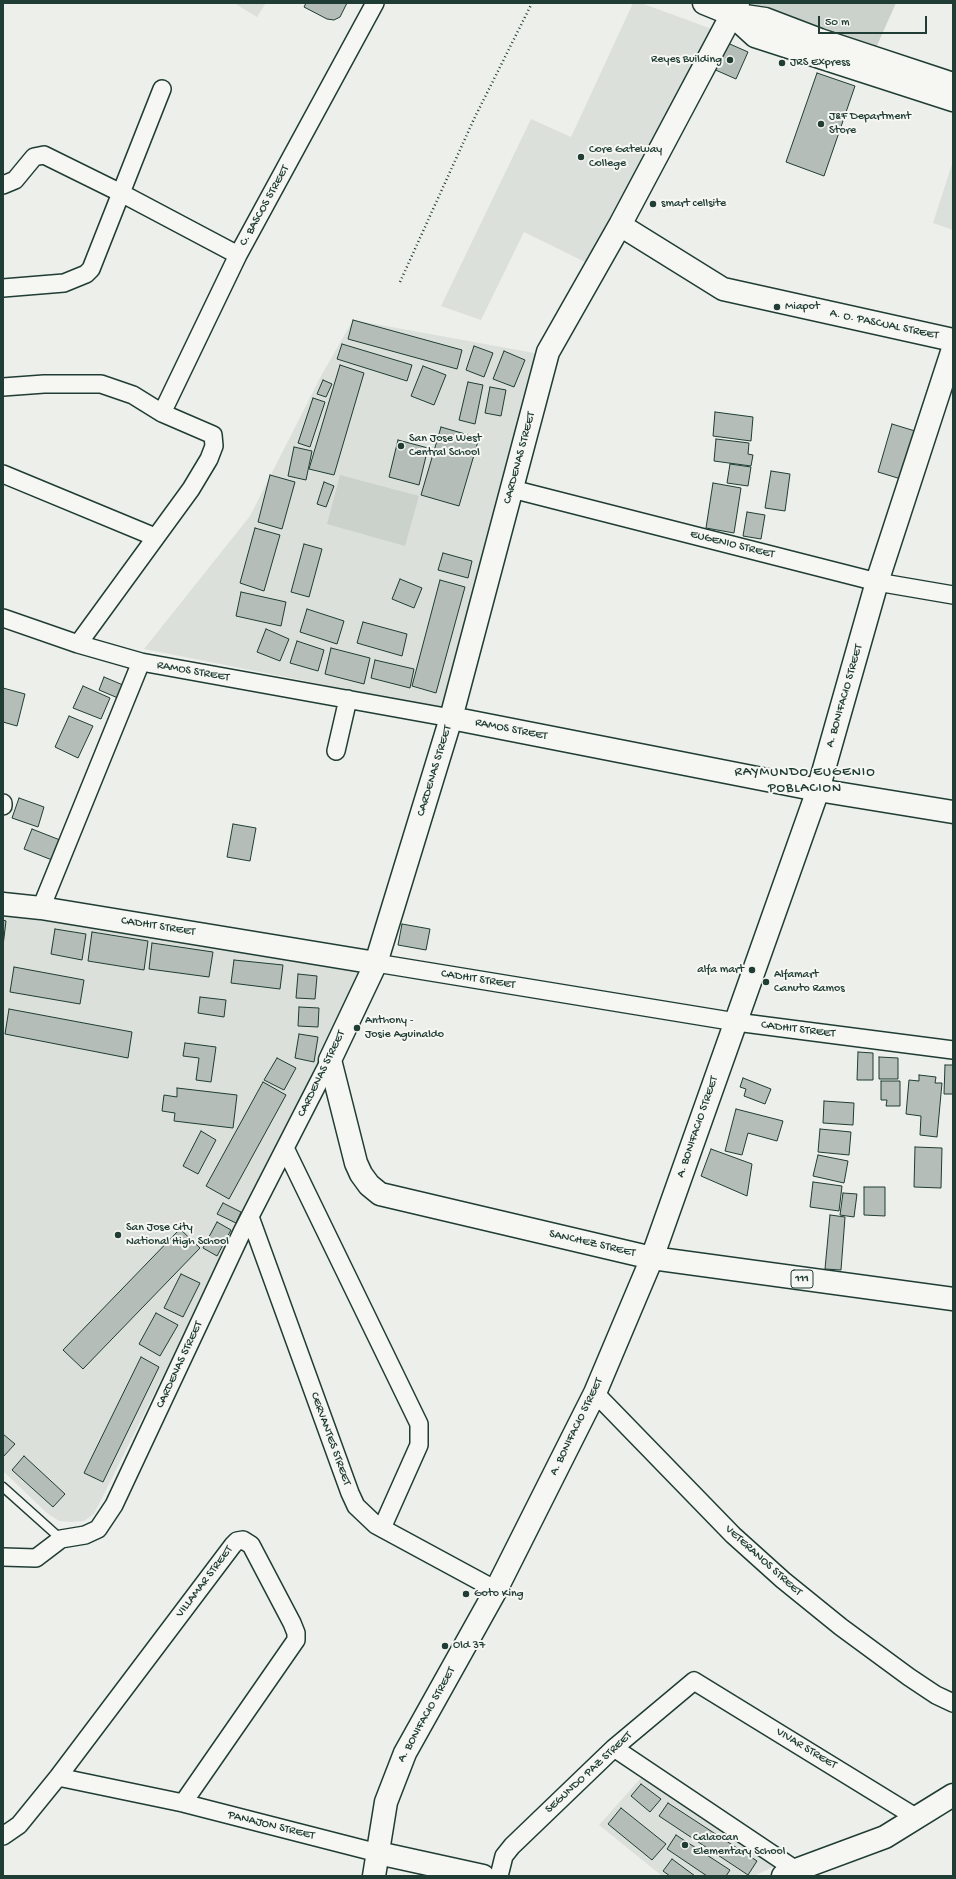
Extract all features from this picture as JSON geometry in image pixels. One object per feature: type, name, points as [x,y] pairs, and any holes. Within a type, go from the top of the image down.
[{"type":"main road","points":[[704,3],[735,8],[820,40],[953,84]]},
{"type":"main road","points":[[735,8],[755,36],[953,100]]},
{"type":"main road","name":"CARDENAS STREET","points":[[330,1060],[376,963],[451,718],[548,352],[620,225],[735,8]]},
{"type":"main road","name":"A. O. PASCUAL STREET","points":[[620,225],[723,289],[953,340]]},
{"type":"main road","name":"A. BONIFACIO STREET","points":[[374,1876],[386,1802],[404,1754],[496,1590],[595,1393],[652,1258],[818,790],[877,582],[953,349]]},
{"type":"main road","name":"RAMOS STREET","points":[[451,718],[818,790],[953,812]]},
{"type":"main road","name":"CADHIT STREET","points":[[3,904],[41,908],[376,963]]},
{"type":"main road","name":"SANCHEZ STREET","points":[[330,1060],[356,1163],[361,1174],[369,1185],[380,1194],[652,1258],[953,1299]]},
{"type":"main road","points":[[790,1873],[885,1837],[953,1795]]},
{"type":"main road","name":"PANAJON STREET","points":[[378,1853],[483,1876]]},
{"type":"street","name":"C. BASCOS STREET","points":[[162,413],[238,255],[376,3]]},
{"type":"street","points":[[3,288],[64,283],[86,274],[91,269],[162,89]]},
{"type":"street","points":[[3,185],[15,180],[31,160],[41,155],[50,157],[238,255]]},
{"type":"street","points":[[3,387],[44,384],[101,384],[133,394],[162,413],[213,435],[214,446],[209,459],[191,489],[78,644]]},
{"type":"street","points":[[3,474],[155,537]]},
{"type":"street","name":"EUGENIO STREET","points":[[512,489],[877,582],[953,595]]},
{"type":"street","name":"RAMOS STREET","points":[[3,618],[78,644],[141,662],[451,718]]},
{"type":"street","points":[[41,908],[141,662]]},
{"type":"street","points":[[336,751],[348,700]]},
{"type":"street","name":"CADHIT STREET","points":[[376,963],[736,1022],[953,1050]]},
{"type":"street","name":"CARDENAS STREET","points":[[61,1540],[85,1535],[98,1529],[114,1505],[250,1218],[330,1060]]},
{"type":"street","points":[[285,1148],[419,1424],[419,1445],[382,1528]]},
{"type":"street","name":"CERVANTES STREET","points":[[250,1218],[356,1506],[364,1515],[382,1528],[496,1590]]},
{"type":"street","name":"VETERANOS STREET","points":[[595,1393],[733,1535],[782,1580],[841,1627],[909,1677],[936,1695],[953,1703]]},
{"type":"street","points":[[3,1557],[36,1558],[61,1540]]},
{"type":"street","name":"VILLAMAR STREET","points":[[3,1836],[19,1825],[58,1777],[233,1544],[237,1540],[243,1540],[251,1545],[292,1623],[296,1633],[296,1640],[183,1803]]},
{"type":"street","name":"SEGUNDO PAZ STREET","points":[[499,1876],[504,1856],[512,1846],[614,1748],[694,1681]]},
{"type":"street","name":"VIVAR STREET","points":[[694,1681],[917,1818]]},
{"type":"street","points":[[614,1748],[790,1873]]},
{"type":"street","name":"PANAJON STREET","points":[[58,1777],[183,1803],[378,1853]]},
{"type":"lane","points":[[3,1487],[61,1540]]},
{"type":"path","points":[[400,282],[474,119],[532,3]]},
{"type":"shaded area","points":[[234,3],[266,3],[257,17]]},
{"type":"shaded area","name":"Core Gateway College","points":[[633,3],[641,3],[712,29],[593,266],[524,232],[481,320],[441,306],[531,119],[571,137]]},
{"type":"shaded area","points":[[751,3],[896,3],[875,50],[749,7]]},
{"type":"shaded area","points":[[952,164],[953,165],[953,230],[933,223]]},
{"type":"shaded area","name":"San Jose West Central School","points":[[353,320],[540,354],[447,709],[144,649],[250,516],[321,376]]},
{"type":"shaded area","points":[[340,475],[419,496],[405,546],[327,524]]},
{"type":"shaded area","name":"San Jose City National High School","points":[[3,904],[367,968],[94,1514],[84,1521],[59,1521],[47,1513],[3,1471]]},
{"type":"shaded area","name":"Calaocan Elementary School","points":[[641,1778],[777,1865],[754,1876],[662,1876],[599,1825]]},
{"type":"building","points":[[306,3],[347,3],[340,17],[334,20],[327,19],[304,7]]},
{"type":"building","name":"Reyes Building","points":[[723,41],[748,52],[736,79],[711,68]]},
{"type":"building","name":"J&F Department Store","points":[[817,73],[855,86],[824,176],[786,162]]},
{"type":"building","points":[[353,320],[462,350],[457,369],[348,339]]},
{"type":"building","points":[[342,344],[412,365],[407,381],[337,359]]},
{"type":"building","points":[[474,346],[493,353],[484,377],[466,370]]},
{"type":"building","points":[[504,351],[525,360],[514,387],[493,379]]},
{"type":"building","points":[[340,365],[364,373],[334,475],[309,469]]},
{"type":"building","points":[[423,366],[446,375],[434,405],[411,396]]},
{"type":"building","points":[[323,380],[332,384],[326,397],[317,394]]},
{"type":"building","points":[[468,382],[483,385],[475,424],[459,420]]},
{"type":"building","points":[[490,387],[506,390],[501,416],[485,413]]},
{"type":"building","points":[[313,398],[325,402],[310,447],[298,443]]},
{"type":"building","points":[[715,412],[753,417],[751,441],[713,436]]},
{"type":"building","points":[[892,424],[915,431],[901,479],[878,472]]},
{"type":"building","points":[[441,427],[479,438],[459,506],[421,495]]},
{"type":"building","points":[[716,439],[749,443],[748,454],[753,455],[751,466],[714,461]]},
{"type":"building","points":[[398,440],[428,448],[419,485],[389,477]]},
{"type":"building","points":[[294,447],[312,451],[306,480],[288,476]]},
{"type":"building","points":[[730,464],[751,467],[748,486],[727,483]]},
{"type":"building","points":[[771,471],[790,474],[785,511],[765,508]]},
{"type":"building","points":[[270,475],[295,482],[282,529],[258,522]]},
{"type":"building","points":[[324,482],[334,486],[326,507],[317,504]]},
{"type":"building","points":[[713,483],[741,488],[734,533],[706,528]]},
{"type":"building","points":[[747,512],[765,515],[761,539],[743,536]]},
{"type":"building","points":[[255,528],[280,535],[264,591],[240,583]]},
{"type":"building","points":[[304,544],[322,549],[309,597],[291,592]]},
{"type":"building","points":[[443,553],[472,561],[468,578],[438,570]]},
{"type":"building","points":[[400,579],[422,588],[414,608],[392,599]]},
{"type":"building","points":[[440,580],[465,587],[436,693],[412,686]]},
{"type":"building","points":[[241,592],[286,602],[281,626],[236,616]]},
{"type":"building","points":[[307,609],[344,621],[337,644],[300,632]]},
{"type":"building","points":[[363,622],[407,634],[402,656],[357,643]]},
{"type":"building","points":[[266,629],[289,639],[280,661],[257,652]]},
{"type":"building","points":[[297,641],[324,650],[318,671],[290,663]]},
{"type":"building","points":[[331,648],[370,658],[364,684],[325,674]]},
{"type":"building","points":[[375,660],[414,669],[410,688],[371,678]]},
{"type":"building","points":[[104,677],[123,685],[118,698],[99,690]]},
{"type":"building","points":[[83,686],[110,698],[101,719],[73,708]]},
{"type":"building","points":[[3,688],[25,694],[17,726],[3,722]]},
{"type":"building","points":[[69,716],[93,726],[78,758],[55,747]]},
{"type":"building","points":[[19,798],[44,807],[38,827],[12,818]]},
{"type":"building","points":[[233,824],[256,828],[250,861],[227,857]]},
{"type":"building","points":[[32,829],[60,840],[52,860],[24,849]]},
{"type":"building","points":[[3,920],[6,921],[3,946]]},
{"type":"building","points":[[402,924],[430,929],[426,950],[398,945]]},
{"type":"building","points":[[55,929],[86,934],[82,960],[51,954]]},
{"type":"building","points":[[92,932],[148,941],[144,970],[88,961]]},
{"type":"building","points":[[152,943],[213,952],[209,977],[149,969]]},
{"type":"building","points":[[234,960],[283,965],[280,989],[231,983]]},
{"type":"building","points":[[14,967],[84,980],[80,1004],[10,992]]},
{"type":"building","points":[[298,974],[317,976],[315,999],[296,998]]},
{"type":"building","points":[[200,997],[226,1000],[224,1017],[198,1013]]},
{"type":"building","points":[[299,1007],[319,1008],[318,1027],[298,1026]]},
{"type":"building","points":[[9,1009],[132,1032],[128,1058],[5,1034]]},
{"type":"building","points":[[299,1034],[318,1037],[314,1062],[295,1058]]},
{"type":"building","points":[[185,1043],[216,1047],[211,1082],[196,1080],[199,1058],[183,1056]]},
{"type":"building","points":[[858,1052],[873,1053],[873,1080],[857,1080]]},
{"type":"building","points":[[879,1057],[898,1058],[898,1079],[879,1079]]},
{"type":"building","points":[[277,1058],[296,1068],[284,1090],[264,1080]]},
{"type":"building","points":[[945,1065],[953,1065],[953,1094],[944,1094]]},
{"type":"building","points":[[919,1075],[936,1077],[935,1083],[942,1083],[937,1137],[920,1135],[921,1116],[906,1114],[909,1080],[919,1081]]},
{"type":"building","points":[[743,1078],[771,1089],[765,1104],[744,1096],[746,1089],[740,1087]]},
{"type":"building","points":[[881,1081],[900,1081],[900,1106],[886,1106],[887,1100],[881,1100]]},
{"type":"building","points":[[263,1082],[286,1095],[229,1199],[206,1186]]},
{"type":"building","points":[[177,1088],[237,1095],[233,1128],[174,1121],[175,1113],[162,1111],[164,1095],[177,1097]]},
{"type":"building","points":[[824,1101],[854,1103],[853,1125],[823,1123]]},
{"type":"building","points":[[736,1109],[783,1121],[777,1141],[748,1133],[742,1155],[725,1151]]},
{"type":"building","points":[[820,1129],[851,1132],[849,1155],[818,1152]]},
{"type":"building","points":[[201,1131],[216,1140],[198,1174],[183,1166]]},
{"type":"building","points":[[915,1147],[942,1148],[941,1188],[914,1187]]},
{"type":"building","points":[[711,1149],[752,1164],[747,1196],[701,1176]]},
{"type":"building","points":[[818,1155],[848,1161],[844,1183],[813,1176]]},
{"type":"building","points":[[813,1182],[842,1186],[839,1211],[810,1207]]},
{"type":"building","points":[[864,1187],[885,1187],[885,1216],[864,1215]]},
{"type":"building","points":[[843,1193],[857,1194],[854,1217],[840,1215]]},
{"type":"building","points":[[223,1203],[241,1212],[236,1223],[217,1214]]},
{"type":"building","points":[[830,1215],[845,1217],[841,1270],[825,1269]]},
{"type":"building","points":[[217,1222],[231,1230],[217,1256],[203,1248]]},
{"type":"building","points":[[180,1229],[200,1248],[83,1369],[63,1350]]},
{"type":"building","points":[[181,1274],[200,1283],[183,1317],[164,1308]]},
{"type":"building","points":[[156,1313],[178,1325],[160,1356],[139,1344]]},
{"type":"building","points":[[141,1357],[159,1367],[103,1482],[84,1473]]},
{"type":"building","points":[[3,1434],[15,1444],[3,1457]]},
{"type":"building","points":[[24,1456],[65,1494],[53,1507],[12,1470]]},
{"type":"building","points":[[641,1784],[661,1799],[650,1812],[631,1796]]},
{"type":"building","points":[[668,1803],[757,1861],[748,1875],[659,1816]]},
{"type":"building","points":[[621,1808],[666,1844],[652,1860],[608,1824]]},
{"type":"building","points":[[676,1835],[730,1870],[726,1876],[707,1876],[667,1849]]},
{"type":"building","points":[[672,1859],[695,1876],[670,1876],[663,1871]]},
{"type":"place","name":"Reyes Building","points":[[730,60]]},
{"type":"place","name":"JRS Express","points":[[782,63]]},
{"type":"place","name":"J&F Department Store","points":[[821,124]]},
{"type":"place","name":"Core Gateway College","points":[[581,157]]},
{"type":"place","name":"smart cellsite","points":[[653,204]]},
{"type":"place","name":"Miapot","points":[[777,307]]},
{"type":"place","name":"San Jose West Central School","points":[[401,446]]},
{"type":"place","name":"alfa mart","points":[[752,970]]},
{"type":"place","name":"Alfamart Canuto Ramos","points":[[766,982]]},
{"type":"place","name":"Anthony - Josie Aguinaldo","points":[[357,1028]]},
{"type":"place","name":"San Jose City National High School","points":[[118,1235]]},
{"type":"place","name":"Goto King","points":[[466,1594]]},
{"type":"place","name":"Old 37","points":[[445,1646]]},
{"type":"place","name":"Calaocan Elementary School","points":[[685,1845]]},
{"type":"district","name":"RAYMUNDO EUGENIO POBLACION","points":[[805,782]]}]
